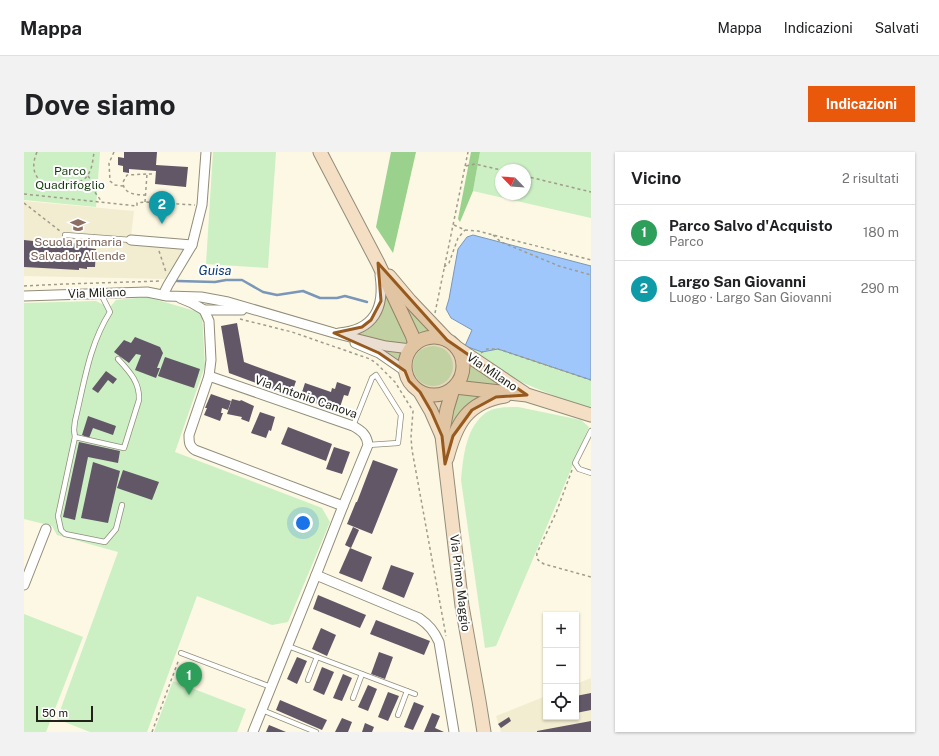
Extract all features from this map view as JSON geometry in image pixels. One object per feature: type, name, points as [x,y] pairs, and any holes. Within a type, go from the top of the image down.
[{"type":"street","points":[[167,296],[170,281],[192,245],[202,205],[206,152]]},
{"type":"street","points":[[320,152],[378,263],[412,335],[413,347]]},
{"type":"street","points":[[130,240],[192,245]]},
{"type":"street","points":[[334,333],[347,332],[362,327],[371,320],[377,312],[381,302],[382,290],[378,263]]},
{"type":"street","points":[[378,263],[410,301],[452,344],[462,357],[463,368],[461,378],[454,388],[437,396],[431,396],[420,392],[412,385],[406,376],[405,371],[406,359],[413,347],[420,341],[436,337],[452,344]]},
{"type":"street","name":"Via Milano","points":[[24,296],[101,292],[147,292],[186,300],[204,310],[255,310]]},
{"type":"street","name":"Via Milano","points":[[167,296],[189,295],[217,299],[334,333],[386,346],[413,347]]},
{"type":"street","points":[[217,299],[208,303],[204,310],[209,321],[211,360],[209,376],[189,434],[188,442],[191,447],[195,450],[343,506]]},
{"type":"street","points":[[209,321],[217,310]]},
{"type":"street","name":"Via Milano","points":[[334,333],[379,353],[405,371]]},
{"type":"street","name":"Via Milano","points":[[452,344],[527,395]]},
{"type":"street","name":"Via Antonio Canova","points":[[209,376],[353,426],[365,434],[368,445]]},
{"type":"street","name":"Via Milano","points":[[454,388],[527,395],[591,415]]},
{"type":"street","name":"Via Primo Maggio","points":[[454,388],[447,409],[442,436],[462,606],[484,732]]},
{"type":"street","name":"Via Primo Maggio","points":[[420,392],[431,411],[442,436]]},
{"type":"street","name":"Via Primo Maggio","points":[[445,464],[453,436],[462,421],[472,410],[482,403],[496,398],[508,395],[527,395]]},
{"type":"street","points":[[253,732],[368,445]]},
{"type":"street","points":[[24,585],[46,529]]},
{"type":"street","points":[[316,575],[419,618],[428,624],[435,633],[439,642],[454,732]]},
{"type":"street","name":"Via Primo Maggio","points":[[479,701],[488,732]]},
{"type":"lane","points":[[65,235],[130,240]]},
{"type":"lane","points":[[101,292],[110,312],[99,330],[75,421],[75,437],[58,516],[62,530],[65,534],[105,542],[116,529],[122,505]]},
{"type":"lane","points":[[75,437],[124,448],[139,400],[139,394],[132,375],[118,359]]},
{"type":"lane","points":[[353,426],[372,378],[376,375],[401,415],[398,443],[368,445]]},
{"type":"lane","points":[[591,430],[575,463],[579,469],[591,473]]},
{"type":"lane","points":[[288,646],[415,694]]},
{"type":"lane","points":[[181,653],[271,687]]},
{"type":"lane","points":[[308,680],[317,657]]},
{"type":"lane","points":[[353,698],[362,674]]},
{"type":"lane","points":[[398,715],[407,691]]},
{"type":"lane","points":[[262,710],[316,732]]},
{"type":"path","points":[[37,152],[32,161],[33,175],[36,179],[47,186],[65,187],[83,180],[88,176],[94,152]]},
{"type":"path","points":[[114,152],[109,163],[110,181],[115,185],[123,186],[124,189],[132,194],[146,195]]},
{"type":"path","points":[[435,313],[468,152]]},
{"type":"path","points":[[465,167],[475,164],[495,169]]},
{"type":"path","points":[[145,202],[147,174]]},
{"type":"path","points":[[123,186],[127,175],[154,174]]},
{"type":"path","points":[[88,176],[102,203]]},
{"type":"path","points":[[531,177],[591,192]]},
{"type":"path","points":[[24,194],[137,206],[137,203],[145,202],[202,205]]},
{"type":"path","points":[[24,203],[65,235]]},
{"type":"path","points":[[454,225],[465,230],[492,234],[591,260]]},
{"type":"path","points":[[444,267],[449,263],[458,238],[465,230]]},
{"type":"path","points":[[492,234],[501,242],[552,263],[591,275]]},
{"type":"path","points":[[24,286],[170,281],[159,250],[152,242]]},
{"type":"path","points":[[228,309],[227,315],[292,332],[370,359],[389,374],[401,390],[413,411],[411,437],[412,450],[446,639]]},
{"type":"path","points":[[473,359],[487,349],[498,349],[591,380]]},
{"type":"path","points":[[575,463],[556,513],[536,558],[544,564],[591,577]]},
{"type":"path","points":[[152,732],[181,653]]},
{"type":"highlighted area","points":[[378,263],[447,340],[527,395],[496,397],[472,410],[453,436],[445,464],[442,436],[431,411],[420,392],[409,381],[405,371],[379,353],[334,333],[362,327],[371,320],[381,301]]},
{"type":"shaded area","name":"Scuola primaria Salvador Allende","points":[[24,201],[134,211],[130,244],[184,249],[165,279],[24,276]]},
{"type":"shaded area","points":[[591,678],[591,732],[501,732],[496,716],[543,697],[543,720],[579,720],[579,683]]},
{"type":"green space","name":"Parco Quadrifoglio","points":[[24,152],[100,152],[96,207],[24,200]]},
{"type":"green space","points":[[213,152],[276,152],[268,268],[206,264]]},
{"type":"green space","points":[[391,152],[416,152],[393,253],[376,227]]},
{"type":"green space","points":[[471,152],[480,152],[473,191],[460,222],[458,219]]},
{"type":"green space","points":[[480,152],[591,152],[591,218],[512,200],[531,200],[531,164],[495,164],[495,196],[473,191]]},
{"type":"green space","points":[[395,292],[432,333],[416,338]]},
{"type":"green space","points":[[387,296],[407,339],[405,344],[386,342],[359,334],[359,332],[373,322],[380,314],[384,297]]},
{"type":"green space","points":[[147,297],[202,313],[205,366],[175,452],[322,508],[330,522],[288,622],[272,625],[197,596],[147,732],[90,732],[57,719],[118,552],[57,535],[52,526],[24,519],[24,303],[96,301],[108,307],[111,306],[116,300]]},
{"type":"green space","points":[[370,345],[403,353],[401,364]]},
{"type":"green space","points":[[437,346],[444,349],[450,355],[453,366],[452,374],[444,383],[437,386],[429,386],[422,383],[414,374],[413,362],[416,355],[425,347]]},
{"type":"green space","points":[[465,346],[482,352],[498,349],[591,380],[591,409],[514,379]]},
{"type":"green space","points":[[464,358],[509,386],[460,386],[466,372]]},
{"type":"green space","points":[[487,394],[453,429],[446,431],[456,395]]},
{"type":"green space","points":[[518,407],[581,420],[589,427],[496,646],[485,648],[461,480],[463,462],[470,434],[474,425],[480,418],[487,412],[494,409]]},
{"type":"green space","points":[[24,614],[83,637],[46,732],[24,732]]},
{"type":"green space","points":[[173,681],[246,709],[237,732],[154,732]]},
{"type":"water","points":[[473,235],[591,266],[591,380],[498,349],[482,352],[465,346],[472,330],[451,318],[446,309],[458,249],[467,237]]},
{"type":"building","points":[[124,152],[157,152],[156,165],[188,167],[186,187],[155,184],[156,171],[129,169],[129,173],[123,172],[123,166],[118,165],[118,157],[124,158]]},
{"type":"building","points":[[24,240],[33,241],[33,243],[39,243],[39,241],[65,243],[65,245],[71,246],[71,243],[89,245],[88,248],[96,249],[95,267],[87,267],[87,269],[79,268],[79,270],[24,267]]},
{"type":"building","points":[[237,323],[244,362],[296,381],[291,396],[229,373],[221,326]]},
{"type":"building","points":[[135,337],[160,347],[163,353],[157,368],[160,368],[156,378],[135,370],[141,355],[136,354],[129,363],[114,352],[124,340],[131,343]]},
{"type":"building","points":[[165,357],[200,369],[194,388],[158,376]]},
{"type":"building","points":[[106,371],[117,379],[113,384],[108,380],[98,393],[92,389]]},
{"type":"building","points":[[337,382],[351,387],[348,396],[344,395],[340,407],[328,403],[327,407],[300,398],[305,383],[331,392],[332,388],[335,389]]},
{"type":"building","points":[[211,394],[231,401],[228,410],[222,408],[221,413],[223,413],[220,421],[204,415],[207,408],[205,408]]},
{"type":"building","points":[[232,399],[241,400],[254,406],[249,422],[241,419],[242,417],[227,414]]},
{"type":"building","points":[[260,412],[275,417],[271,431],[269,430],[266,438],[251,433]]},
{"type":"building","points":[[88,416],[116,426],[113,435],[93,428],[89,438],[82,435]]},
{"type":"building","points":[[288,427],[332,444],[326,461],[281,444]]},
{"type":"building","points":[[79,442],[120,451],[118,463],[88,457],[75,520],[63,517]]},
{"type":"building","points":[[334,447],[350,452],[342,474],[326,469]]},
{"type":"building","points":[[373,460],[398,469],[372,534],[347,524]]},
{"type":"building","points":[[93,462],[120,471],[108,523],[81,518]]},
{"type":"building","points":[[123,470],[159,482],[152,500],[117,488]]},
{"type":"building","points":[[353,527],[359,530],[351,548],[345,545]]},
{"type":"building","points":[[350,548],[372,557],[362,582],[339,573]]},
{"type":"building","points":[[391,565],[414,573],[404,598],[382,589]]},
{"type":"building","points":[[318,595],[366,615],[360,628],[313,609]]},
{"type":"building","points":[[376,620],[430,641],[424,655],[370,634]]},
{"type":"building","points":[[321,628],[336,635],[327,656],[312,649]]},
{"type":"building","points":[[379,652],[393,657],[385,679],[371,674]]},
{"type":"building","points":[[297,657],[307,661],[297,684],[287,679]]},
{"type":"building","points":[[322,667],[334,672],[324,695],[313,690]]},
{"type":"building","points":[[343,674],[352,678],[342,701],[333,698]]},
{"type":"building","points":[[368,685],[377,689],[368,711],[358,707]]},
{"type":"building","points":[[388,692],[399,696],[388,721],[378,717]]},
{"type":"building","points":[[591,693],[591,710],[579,712],[579,695]]},
{"type":"building","points":[[280,700],[327,720],[322,730],[276,710]]},
{"type":"building","points":[[414,702],[424,706],[413,730],[404,727]]},
{"type":"building","points":[[432,713],[440,716],[435,728],[444,732],[424,732]]},
{"type":"building","points":[[509,717],[511,721],[501,728],[498,724]]},
{"type":"building","points":[[342,718],[352,722],[348,732],[335,732]]},
{"type":"building","points":[[591,721],[591,732],[537,732],[537,731]]},
{"type":"building","points":[[365,723],[374,727],[372,732],[362,732]]},
{"type":"building","points":[[269,725],[286,732],[266,732]]},
{"type":"waterway","name":"Guisa","points":[[177,281],[215,282],[242,280],[263,292],[277,295],[303,291],[320,298],[337,298],[345,296],[367,302]]},
{"type":"place","name":"Largo San Giovanni","points":[[162,224]]},
{"type":"place","name":"Scuola primaria Salvador Allende","points":[[78,225]]},
{"type":"place","name":"Parco Salvo d'Acquisto","points":[[189,695]]}]
